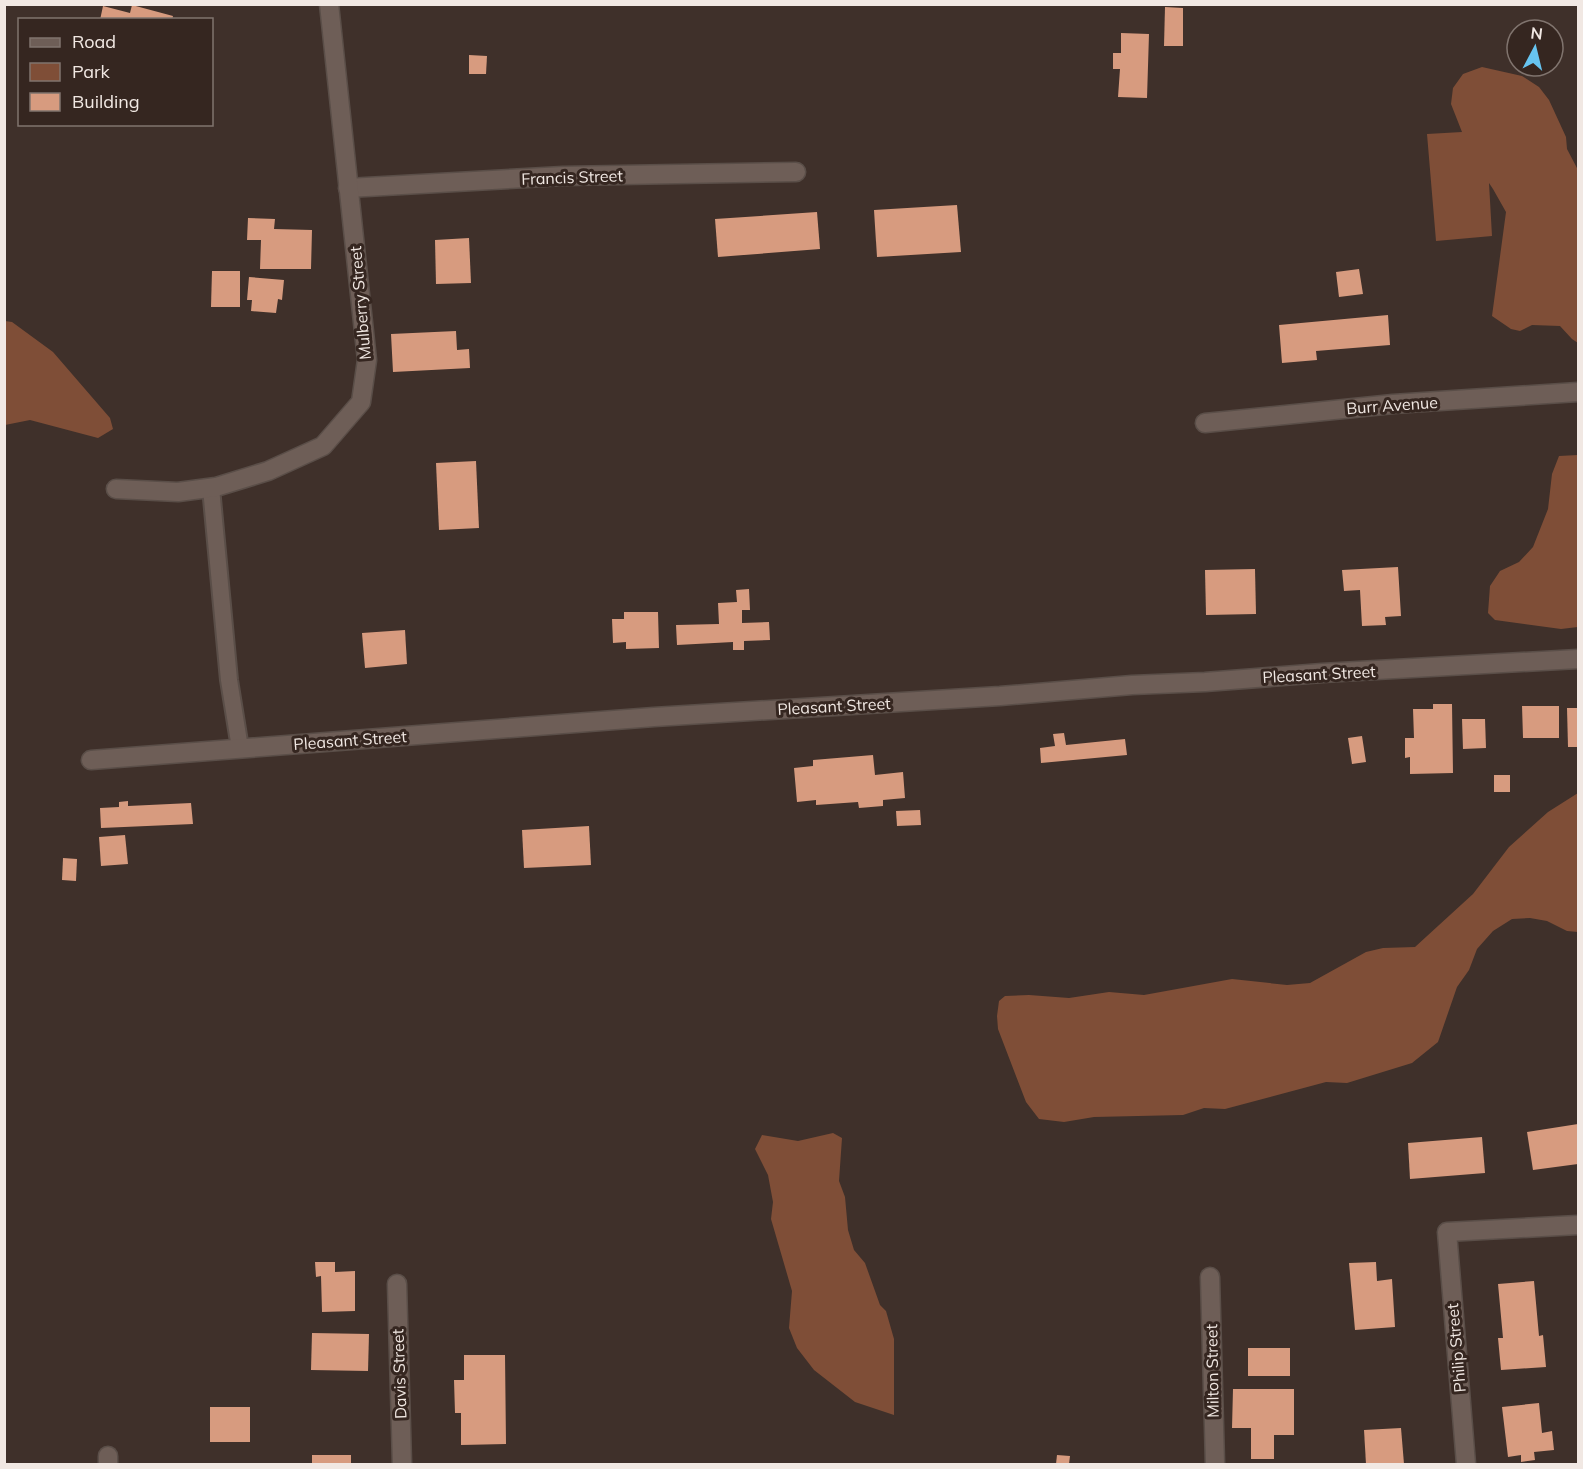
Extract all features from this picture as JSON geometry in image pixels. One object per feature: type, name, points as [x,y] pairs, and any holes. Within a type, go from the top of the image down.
[{"type":"street","name":"Mulberry Street","points":[[116,489],[178,492],[211,488],[268,471],[323,446],[361,402],[367,360],[328,4]]},
{"type":"street","name":"Francis Street","points":[[348,188],[563,176],[796,172]]},
{"type":"street","name":"Burr Avenue","points":[[1205,423],[1393,404],[1578,392]]},
{"type":"street","name":"Pleasant Street","points":[[91,760],[654,717],[1000,696],[1132,685],[1578,659]]},
{"type":"street","name":"Philip Street","points":[[1466,1464],[1447,1232],[1578,1225]]},
{"type":"street","name":"Milton Street","points":[[1210,1277],[1215,1464]]},
{"type":"street","name":"Davis Street","points":[[397,1284],[402,1464]]},
{"type":"lane","points":[[211,488],[229,680],[240,748]]},
{"type":"green space","points":[[1482,67],[1505,72],[1505,78],[1525,78],[1539,87],[1549,100],[1566,137],[1567,149],[1578,170],[1578,343],[1560,326],[1532,325],[1520,331],[1511,329],[1492,316],[1506,212],[1489,183],[1492,236],[1436,241],[1427,134],[1462,132],[1451,104],[1453,88],[1463,74]]},
{"type":"green space","points":[[5,321],[12,322],[53,352],[110,418],[113,429],[98,438],[30,420],[5,425]]},
{"type":"green space","points":[[1578,455],[1578,627],[1561,629],[1495,620],[1488,613],[1490,586],[1500,571],[1519,562],[1533,547],[1548,509],[1552,474],[1559,456]]},
{"type":"green space","points":[[1578,793],[1578,932],[1567,931],[1547,921],[1530,918],[1512,919],[1493,931],[1477,949],[1469,970],[1457,987],[1438,1042],[1412,1063],[1347,1083],[1326,1082],[1225,1109],[1204,1108],[1183,1115],[1094,1117],[1064,1122],[1039,1119],[1026,1102],[998,1029],[999,1001],[1005,996],[1069,998],[1109,992],[1144,995],[1232,979],[1287,985],[1310,983],[1366,952],[1383,948],[1415,947],[1473,894],[1509,847],[1548,812]]},
{"type":"green space","points":[[833,1133],[842,1138],[839,1181],[845,1197],[848,1230],[854,1250],[865,1263],[880,1305],[886,1311],[894,1339],[894,1415],[855,1402],[814,1370],[797,1348],[789,1328],[792,1291],[771,1219],[773,1202],[768,1175],[755,1149],[762,1135],[798,1141]]},
{"type":"building","points":[[132,5],[173,16],[172,18],[100,18],[103,6],[130,13]]},
{"type":"building","points":[[1165,7],[1183,8],[1183,46],[1164,46]]},
{"type":"building","points":[[1121,33],[1149,34],[1147,98],[1118,97],[1120,69],[1113,69],[1113,53],[1121,53]]},
{"type":"building","points":[[469,55],[487,56],[486,74],[469,74]]},
{"type":"building","points":[[957,205],[961,252],[877,257],[874,210]]},
{"type":"building","points":[[817,212],[820,249],[718,257],[715,219]]},
{"type":"building","points":[[248,218],[275,219],[274,229],[312,230],[311,269],[260,269],[261,240],[247,240]]},
{"type":"building","points":[[469,238],[471,283],[436,284],[435,240]]},
{"type":"building","points":[[1359,269],[1363,294],[1339,297],[1336,272]]},
{"type":"building","points":[[212,271],[240,271],[240,307],[211,307]]},
{"type":"building","points":[[249,277],[284,280],[282,300],[278,299],[276,313],[251,311],[252,300],[247,300]]},
{"type":"building","points":[[1388,315],[1390,345],[1316,351],[1317,360],[1282,363],[1279,325]]},
{"type":"building","points":[[456,331],[457,350],[469,349],[470,368],[393,372],[391,334]]},
{"type":"building","points":[[476,461],[479,528],[439,530],[436,463]]},
{"type":"building","points":[[1398,567],[1401,616],[1385,617],[1386,625],[1362,626],[1360,590],[1344,591],[1342,570]]},
{"type":"building","points":[[1255,569],[1256,614],[1206,615],[1205,570]]},
{"type":"building","points":[[749,589],[750,610],[742,610],[742,623],[769,622],[770,640],[744,641],[744,650],[733,650],[733,642],[677,645],[676,625],[719,624],[718,603],[737,602],[736,590]]},
{"type":"building","points":[[624,612],[658,612],[659,648],[626,649],[626,642],[613,643],[612,619],[624,619]]},
{"type":"building","points":[[405,630],[407,664],[365,668],[362,633]]},
{"type":"building","points":[[1433,704],[1452,704],[1453,773],[1410,774],[1410,757],[1405,758],[1405,738],[1414,738],[1413,709],[1433,709]]},
{"type":"building","points":[[1522,706],[1559,706],[1559,738],[1523,738]]},
{"type":"building","points":[[1567,708],[1578,708],[1578,747],[1568,747]]},
{"type":"building","points":[[1462,719],[1485,719],[1486,748],[1463,749]]},
{"type":"building","points":[[1064,733],[1066,745],[1125,739],[1127,755],[1041,763],[1040,748],[1055,746],[1053,734]]},
{"type":"building","points":[[1362,736],[1366,762],[1352,764],[1348,738]]},
{"type":"building","points":[[873,755],[875,775],[903,772],[905,798],[883,800],[883,806],[859,808],[858,802],[816,805],[816,800],[797,802],[794,768],[813,766],[813,760]]},
{"type":"building","points":[[1494,775],[1510,775],[1510,792],[1494,792]]},
{"type":"building","points":[[128,801],[128,806],[191,803],[193,824],[101,828],[100,808],[119,807],[119,802]]},
{"type":"building","points":[[920,810],[921,825],[897,826],[896,811]]},
{"type":"building","points":[[589,826],[591,865],[524,868],[522,830]]},
{"type":"building","points":[[125,835],[128,864],[101,866],[99,837]]},
{"type":"building","points":[[63,858],[77,859],[76,881],[62,880]]},
{"type":"building","points":[[1578,1124],[1578,1164],[1533,1170],[1527,1132]]},
{"type":"building","points":[[1482,1137],[1485,1173],[1410,1179],[1408,1143]]},
{"type":"building","points":[[315,1262],[335,1262],[335,1272],[355,1271],[355,1311],[322,1312],[321,1276],[316,1277]]},
{"type":"building","points":[[1376,1262],[1377,1281],[1392,1279],[1395,1327],[1355,1330],[1349,1263]]},
{"type":"building","points":[[1534,1281],[1539,1336],[1543,1335],[1546,1367],[1501,1370],[1498,1338],[1503,1338],[1498,1284]]},
{"type":"building","points":[[312,1333],[369,1334],[368,1371],[311,1370]]},
{"type":"building","points":[[1248,1348],[1290,1348],[1290,1376],[1248,1376]]},
{"type":"building","points":[[464,1355],[505,1355],[506,1444],[461,1445],[461,1413],[455,1413],[454,1380],[464,1380]]},
{"type":"building","points":[[1233,1389],[1294,1389],[1294,1435],[1274,1435],[1274,1459],[1251,1459],[1251,1428],[1232,1428]]},
{"type":"building","points":[[1539,1403],[1542,1433],[1552,1431],[1554,1450],[1534,1452],[1535,1460],[1521,1462],[1521,1455],[1508,1457],[1502,1407]]},
{"type":"building","points":[[210,1407],[250,1407],[250,1442],[210,1442]]},
{"type":"building","points":[[1401,1428],[1404,1464],[1366,1464],[1364,1430]]},
{"type":"building","points":[[312,1455],[351,1455],[351,1464],[312,1464]]},
{"type":"building","points":[[1057,1455],[1070,1456],[1069,1464],[1056,1464]]}]
